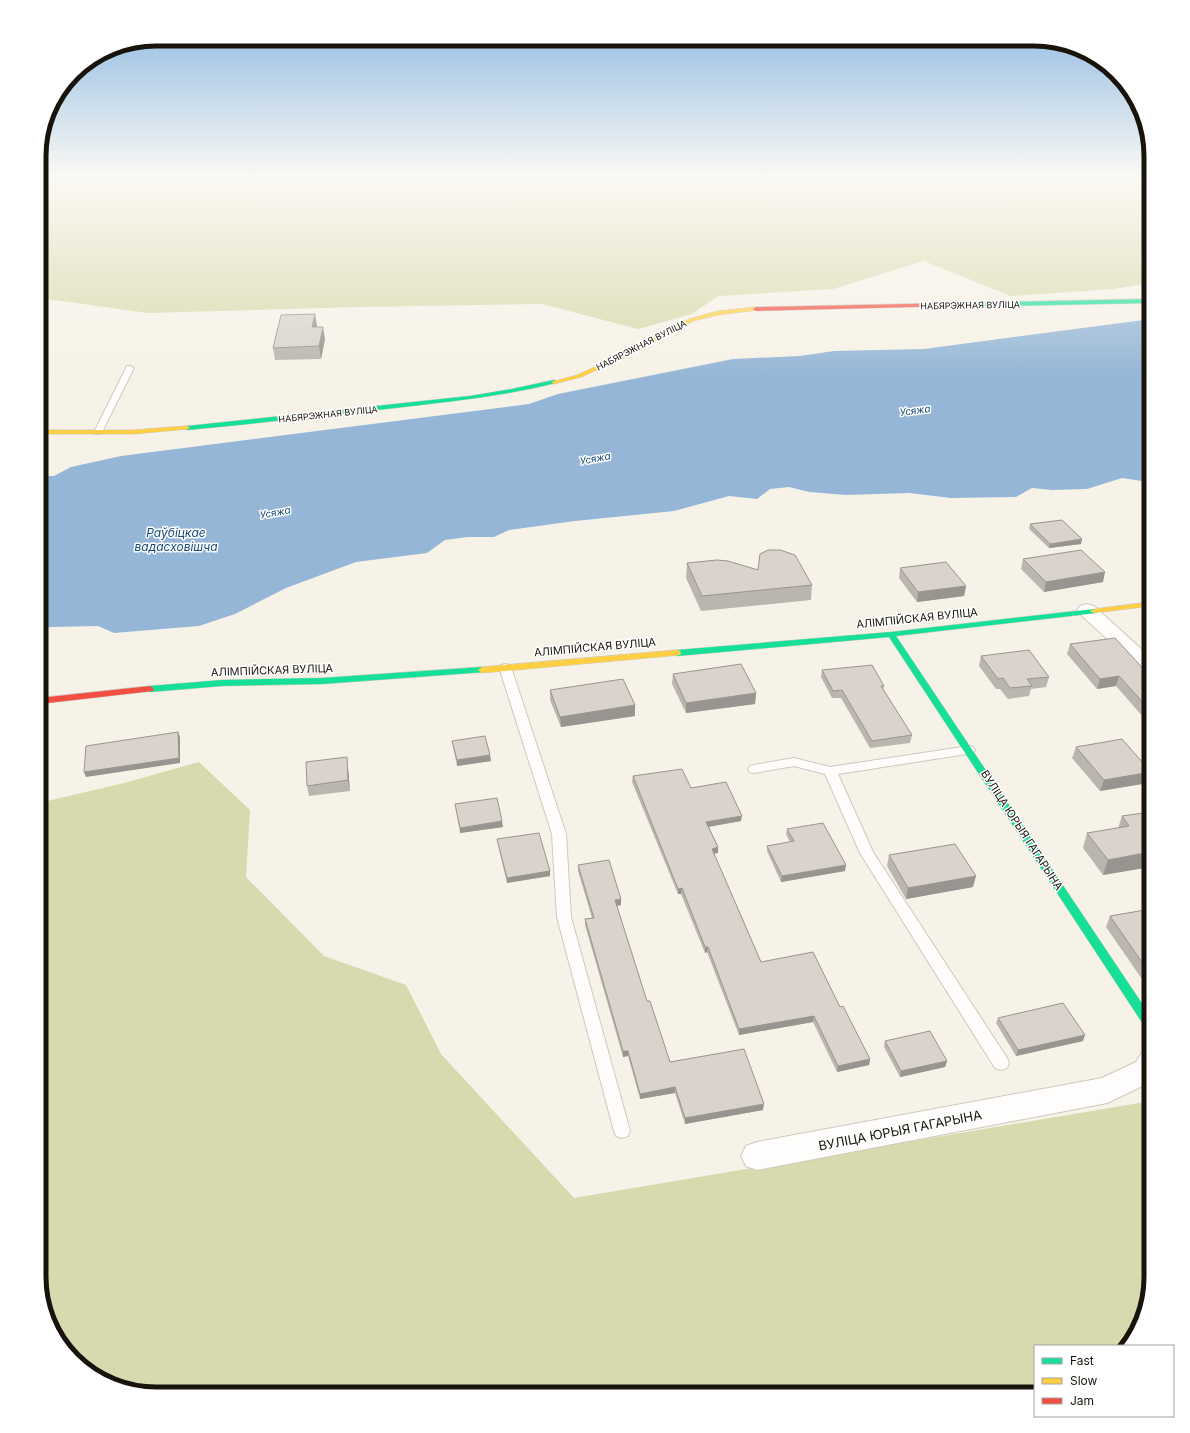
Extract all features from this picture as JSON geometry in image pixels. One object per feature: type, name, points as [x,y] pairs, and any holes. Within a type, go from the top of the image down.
[{"type":"street","name":"НАБЯРЭЖНАЯ ВУЛІЦА","points":[[46,432],[133,432],[244,423],[456,400],[528,389],[579,376],[617,359],[691,320],[718,313],[755,309],[1144,301]]},
{"type":"street","name":"АЛІМПІЙСКАЯ ВУЛІЦА","points":[[46,700],[132,690],[222,683],[322,681],[399,676],[891,634],[1086,610],[1144,605]]},
{"type":"street","points":[[1086,610],[1144,663]]},
{"type":"street","name":"ВУЛІЦА ЮРЫЯ ГАГАРЫНА","points":[[891,634],[1144,1016]]},
{"type":"street","name":"ВУЛІЦА ЮРЫЯ ГАГАРЫНА","points":[[758,1156],[1107,1090],[1144,1073]]},
{"type":"lane","points":[[98,432],[130,368]]},
{"type":"lane","points":[[505,667],[559,834],[564,917],[622,1131]]},
{"type":"lane","points":[[754,769],[794,762],[830,771],[969,750]]},
{"type":"lane","points":[[830,771],[867,853],[1001,1063]]},
{"type":"green space","points":[[46,243],[1144,243],[1144,284],[1113,289],[1011,296],[924,261],[833,289],[718,296],[692,314],[638,329],[542,304],[148,313],[46,299]]},
{"type":"green space","points":[[199,762],[250,810],[246,877],[324,956],[406,985],[441,1054],[574,1198],[1144,1102],[1144,1277],[1143,1292],[1136,1319],[1120,1345],[1034,1345],[1034,1387],[149,1387],[134,1385],[107,1376],[83,1360],[73,1350],[54,1319],[47,1292],[46,801],[124,783]]},
{"type":"water","name":"Раўбіцкае вадасховішча","points":[[1144,320],[1144,481],[1122,478],[1087,489],[1052,490],[1032,488],[1016,497],[951,498],[909,493],[846,495],[809,492],[789,487],[770,489],[757,499],[729,496],[674,511],[575,521],[509,530],[494,537],[468,537],[445,540],[427,553],[356,562],[286,588],[235,614],[199,626],[114,633],[98,626],[46,628],[46,476],[54,476],[71,467],[121,456],[529,404],[558,394],[733,359],[800,356],[834,351],[924,349]]},
{"type":"building","points":[[315,314],[312,327],[323,327],[319,346],[273,348],[281,315]]},
{"type":"building","points":[[1062,520],[1082,539],[1050,544],[1030,524]]},
{"type":"building","points":[[768,550],[780,550],[795,555],[812,585],[702,596],[687,563],[717,560],[728,561],[758,570],[760,554]]},
{"type":"building","points":[[1081,550],[1105,572],[1046,582],[1023,559]]},
{"type":"building","points":[[946,562],[966,586],[918,592],[900,568]]},
{"type":"building","points":[[1115,638],[1144,669],[1144,704],[1119,676],[1100,679],[1070,644]]},
{"type":"building","points":[[1029,650],[1049,677],[1027,679],[1032,686],[1010,688],[1003,678],[998,679],[981,656]]},
{"type":"building","points":[[741,664],[756,693],[686,703],[673,674]]},
{"type":"building","points":[[872,665],[884,686],[881,686],[912,735],[872,741],[842,690],[833,691],[822,670]]},
{"type":"building","points":[[623,679],[635,705],[560,717],[550,690]]},
{"type":"building","points":[[178,732],[179,758],[84,772],[86,746]]},
{"type":"building","points":[[485,736],[490,755],[457,760],[452,741]]},
{"type":"building","points":[[1122,739],[1144,764],[1144,773],[1104,780],[1076,747]]},
{"type":"building","points":[[347,757],[348,780],[307,786],[306,762]]},
{"type":"building","points":[[682,769],[691,788],[726,782],[742,816],[706,822],[718,847],[712,849],[761,962],[813,952],[840,1007],[843,1006],[870,1059],[838,1066],[814,1016],[739,1029],[708,947],[705,947],[682,888],[678,889],[633,776]]},
{"type":"building","points":[[497,798],[502,821],[460,828],[455,804]]},
{"type":"building","points":[[1144,813],[1144,853],[1108,860],[1087,833],[1129,826],[1122,816]]},
{"type":"building","points":[[823,823],[846,865],[782,876],[767,846],[794,841],[787,829]]},
{"type":"building","points":[[539,833],[550,871],[507,878],[497,839]]},
{"type":"building","points":[[955,844],[976,876],[908,888],[889,855]]},
{"type":"building","points":[[609,860],[621,899],[615,900],[647,1001],[650,1001],[670,1062],[744,1049],[764,1104],[685,1118],[675,1087],[640,1094],[628,1051],[623,1051],[585,919],[594,918],[578,865]]},
{"type":"building","points":[[1144,910],[1144,965],[1110,916]]},
{"type":"building","points":[[1063,1003],[1085,1035],[1018,1050],[998,1018]]},
{"type":"building","points":[[930,1031],[947,1061],[901,1071],[885,1041]]},
{"type":"traffic: fast","points":[[953,305],[1144,301]]},
{"type":"traffic: fast","points":[[187,428],[470,398],[554,382]]},
{"type":"traffic: fast","points":[[677,653],[891,634],[1094,611]]},
{"type":"traffic: fast","points":[[891,634],[1144,1016]]},
{"type":"traffic: fast","points":[[150,689],[222,683],[322,681],[482,670]]},
{"type":"traffic: slow","points":[[554,382],[579,376],[617,359],[691,320],[718,313],[756,309]]},
{"type":"traffic: slow","points":[[46,432],[133,432],[187,428]]},
{"type":"traffic: slow","points":[[1094,611],[1144,605]]},
{"type":"traffic: slow","points":[[482,670],[677,653]]},
{"type":"traffic: jam","points":[[756,309],[953,305]]},
{"type":"traffic: jam","points":[[46,700],[150,689]]},
{"type":"water label","name":"Усяжа","points":[[915,410]]},
{"type":"water label","name":"Усяжа","points":[[595,458]]},
{"type":"water label","name":"Усяжа","points":[[275,512]]}]
